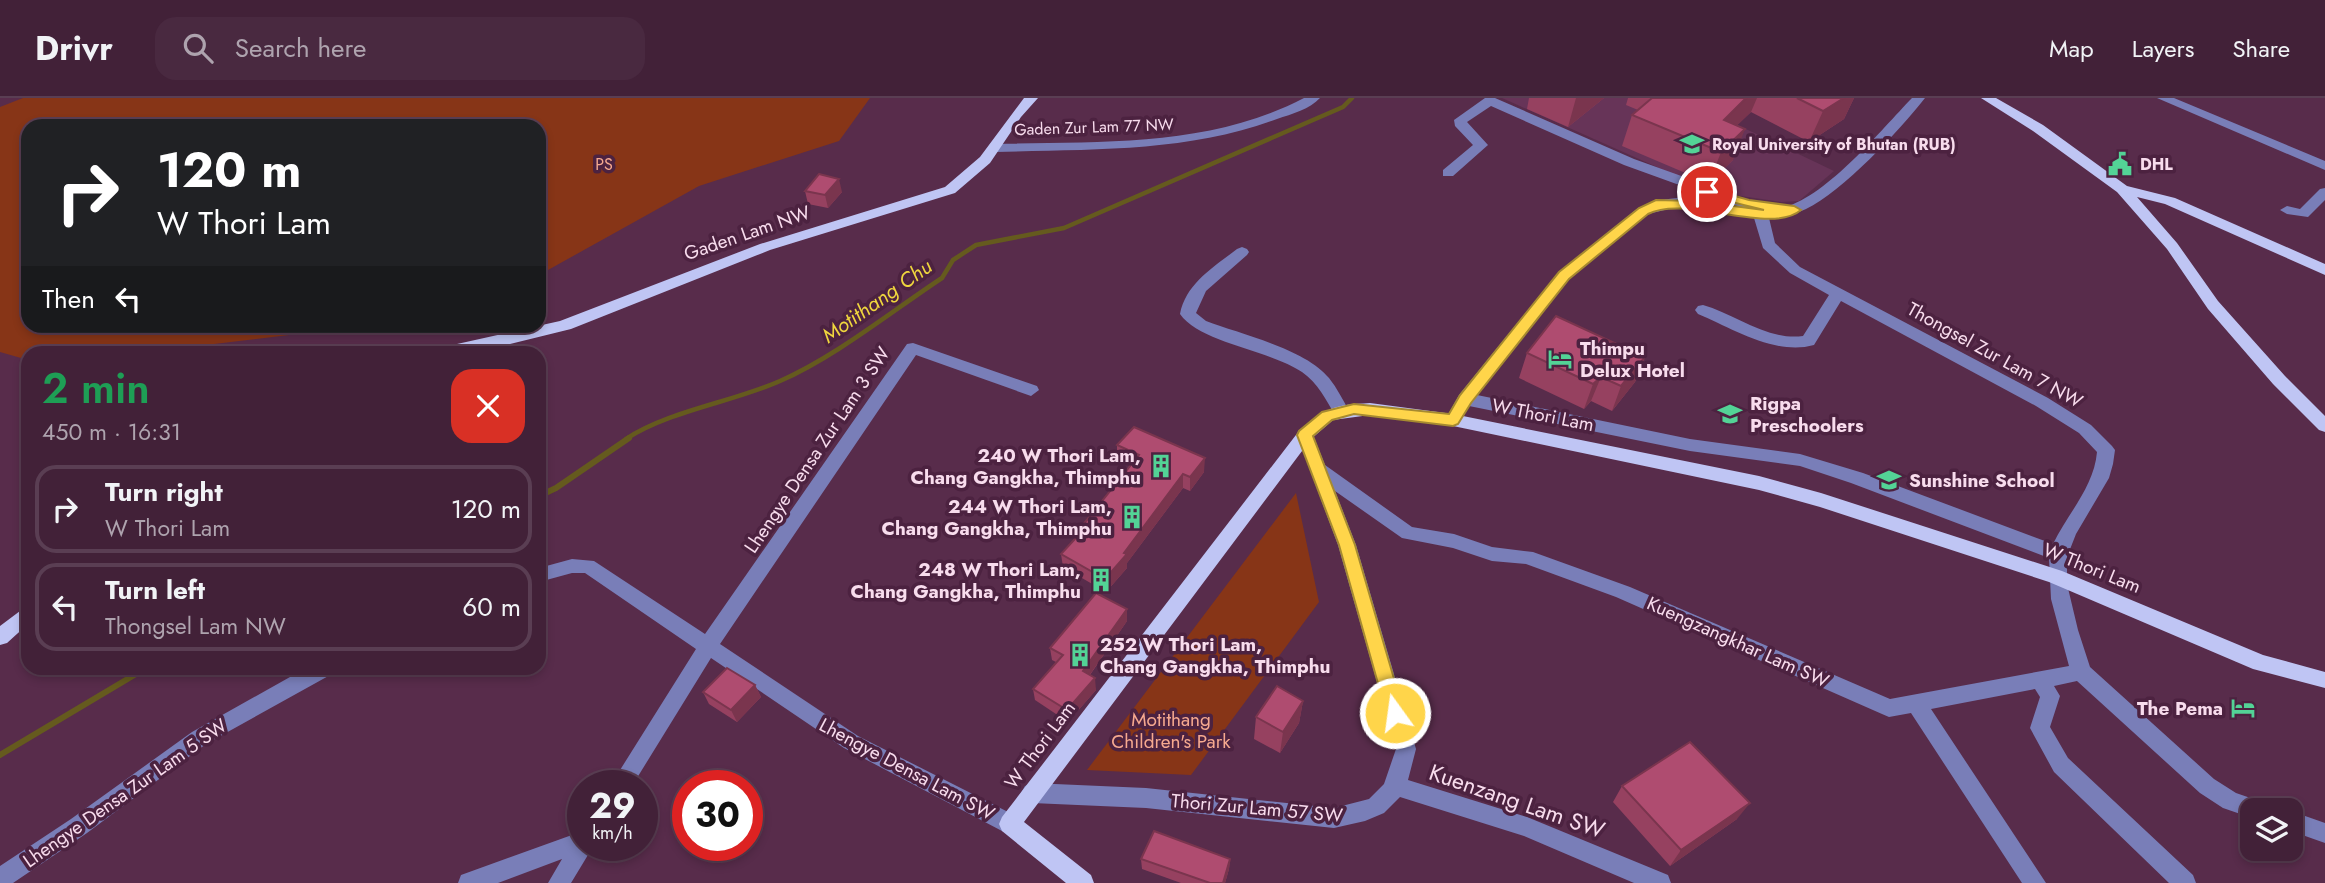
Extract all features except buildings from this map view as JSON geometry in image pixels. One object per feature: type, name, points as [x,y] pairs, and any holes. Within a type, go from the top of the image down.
[{"type":"main road","name":"Gaden Lam NW","points":[[546,330],[765,247],[930,198],[966,181],[995,148],[1022,105],[1032,98]]},
{"type":"main road","points":[[1987,98],[2038,128],[2122,190],[2172,246],[2213,305],[2279,380],[2325,426]]},
{"type":"main road","points":[[2122,190],[2170,201],[2325,270]]},
{"type":"main road","name":"Gaden Lam NW","points":[[479,346],[536,333]]},
{"type":"main road","name":"W Thori Lam","points":[[1010,824],[1305,435],[1327,416],[1341,411],[1370,409],[1453,420],[1759,482],[2056,576],[2260,663],[2325,680]]},
{"type":"main road","points":[[0,637],[21,618]]},
{"type":"main road","points":[[1010,824],[1083,883]]},
{"type":"street","name":"Gaden Zur Lam 77 NW","points":[[995,148],[1191,140],[1243,125],[1314,98]]},
{"type":"street","points":[[1453,420],[1465,399],[1564,275],[1643,211],[1656,204],[1672,203],[1761,215],[1794,210],[1810,202],[1859,159],[1919,98]]},
{"type":"street","points":[[2163,98],[2325,166]]},
{"type":"street","points":[[1448,173],[1481,145],[1460,123],[1461,120],[1490,101],[1629,162],[1707,192],[1748,204],[1794,210]]},
{"type":"street","points":[[2287,210],[2303,214],[2325,192]]},
{"type":"street","name":"Thongsel Zur Lam 7 NW","points":[[1761,215],[1769,245],[1777,256],[1812,282],[2042,401],[2099,440],[2106,450],[2107,460],[2059,554],[2056,576]]},
{"type":"street","points":[[1242,252],[1196,292],[1189,301],[1188,314],[1200,325],[1278,353],[1308,368],[1323,381],[1341,411]]},
{"type":"street","points":[[1703,310],[1778,339],[1800,344],[1808,341],[1836,295]]},
{"type":"street","name":"Lhengye Densa Zur Lam 3 SW","points":[[708,646],[913,348],[1031,390]]},
{"type":"street","points":[[1465,399],[1690,446],[1800,460],[1857,478],[2059,554]]},
{"type":"street","name":"Thori Zur Lam 57 SW","points":[[1032,793],[1146,799],[1334,818],[1361,814],[1388,800],[1406,749],[1347,545],[1305,435]]},
{"type":"street","name":"Kuengzangkhar Lam SW","points":[[1318,469],[1383,518],[1408,533],[1445,539],[1492,554],[1527,558],[1623,592],[1889,708],[2081,672]]},
{"type":"street","points":[[546,573],[572,566],[588,566],[708,646],[630,770]]},
{"type":"street","points":[[2056,576],[2081,672],[2207,786],[2240,804]]},
{"type":"street","name":"Lhengye Densa Lam SW","points":[[708,646],[851,742],[1010,824]]},
{"type":"street","name":"Lhengye Densa Zur Lam 5 SW","points":[[0,879],[79,826],[199,738],[312,675]]},
{"type":"street","points":[[2039,679],[2050,696],[2040,728],[2062,765],[2185,883]]},
{"type":"street","points":[[1915,702],[2035,883]]},
{"type":"street","name":"Kuenzang Lam SW","points":[[1395,786],[1527,827],[1660,883]]},
{"type":"street","points":[[2303,825],[2325,833]]},
{"type":"street","points":[[469,883],[567,849]]},
{"type":"street","points":[[559,883],[572,861]]},
{"type":"shaded area","name":"Royal University of Bhutan (RUB)","points":[[1502,98],[1681,98],[1834,171],[1799,201],[1781,202],[1734,195],[1686,180]]},
{"type":"green space","name":"PS","points":[[23,98],[870,98],[839,141],[699,186],[546,271],[546,119],[21,119],[21,333],[305,333],[197,346],[21,346],[21,358],[0,352],[0,107]]},
{"type":"green space","name":"Motithang Children's Park","points":[[1296,493],[1319,602],[1191,775],[1087,770]]},
{"type":"waterway","name":"Motithang Chu","points":[[626,439],[661,421],[762,388],[801,371],[842,347],[942,278],[953,260],[976,245],[1064,228],[1343,107],[1352,98]]},
{"type":"waterway","name":"Motithang Chu","points":[[546,493],[629,438]]},
{"type":"waterway","name":"Motithang Chu","points":[[0,755],[134,675]]},
{"type":"place","name":"Royal University of Bhutan (RUB)","points":[[1692,144]]},
{"type":"place","name":"DHL","points":[[2120,164]]},
{"type":"place","name":"Thimpu Delux Hotel","points":[[1560,359]]},
{"type":"place","name":"Rigpa Preschoolers","points":[[1730,414]]},
{"type":"place","name":"240 W Thori Lam, Chang Gangkha, Thimphu","points":[[1161,466]]},
{"type":"place","name":"Sunshine School","points":[[1889,480]]},
{"type":"place","name":"244 W Thori Lam, Chang Gangkha, Thimphu","points":[[1132,517]]},
{"type":"place","name":"248 W Thori Lam, Chang Gangkha, Thimphu","points":[[1101,580]]},
{"type":"place","name":"252 W Thori Lam, Chang Gangkha, Thimphu","points":[[1080,655]]},
{"type":"place","name":"The Pema","points":[[2243,708]]},
{"type":"route","points":[[1395,713],[1347,545],[1305,435],[1327,416],[1354,409],[1453,420],[1465,399],[1564,275],[1643,211],[1656,204],[1695,205],[1761,215],[1794,210],[1748,204],[1707,192]]}]
